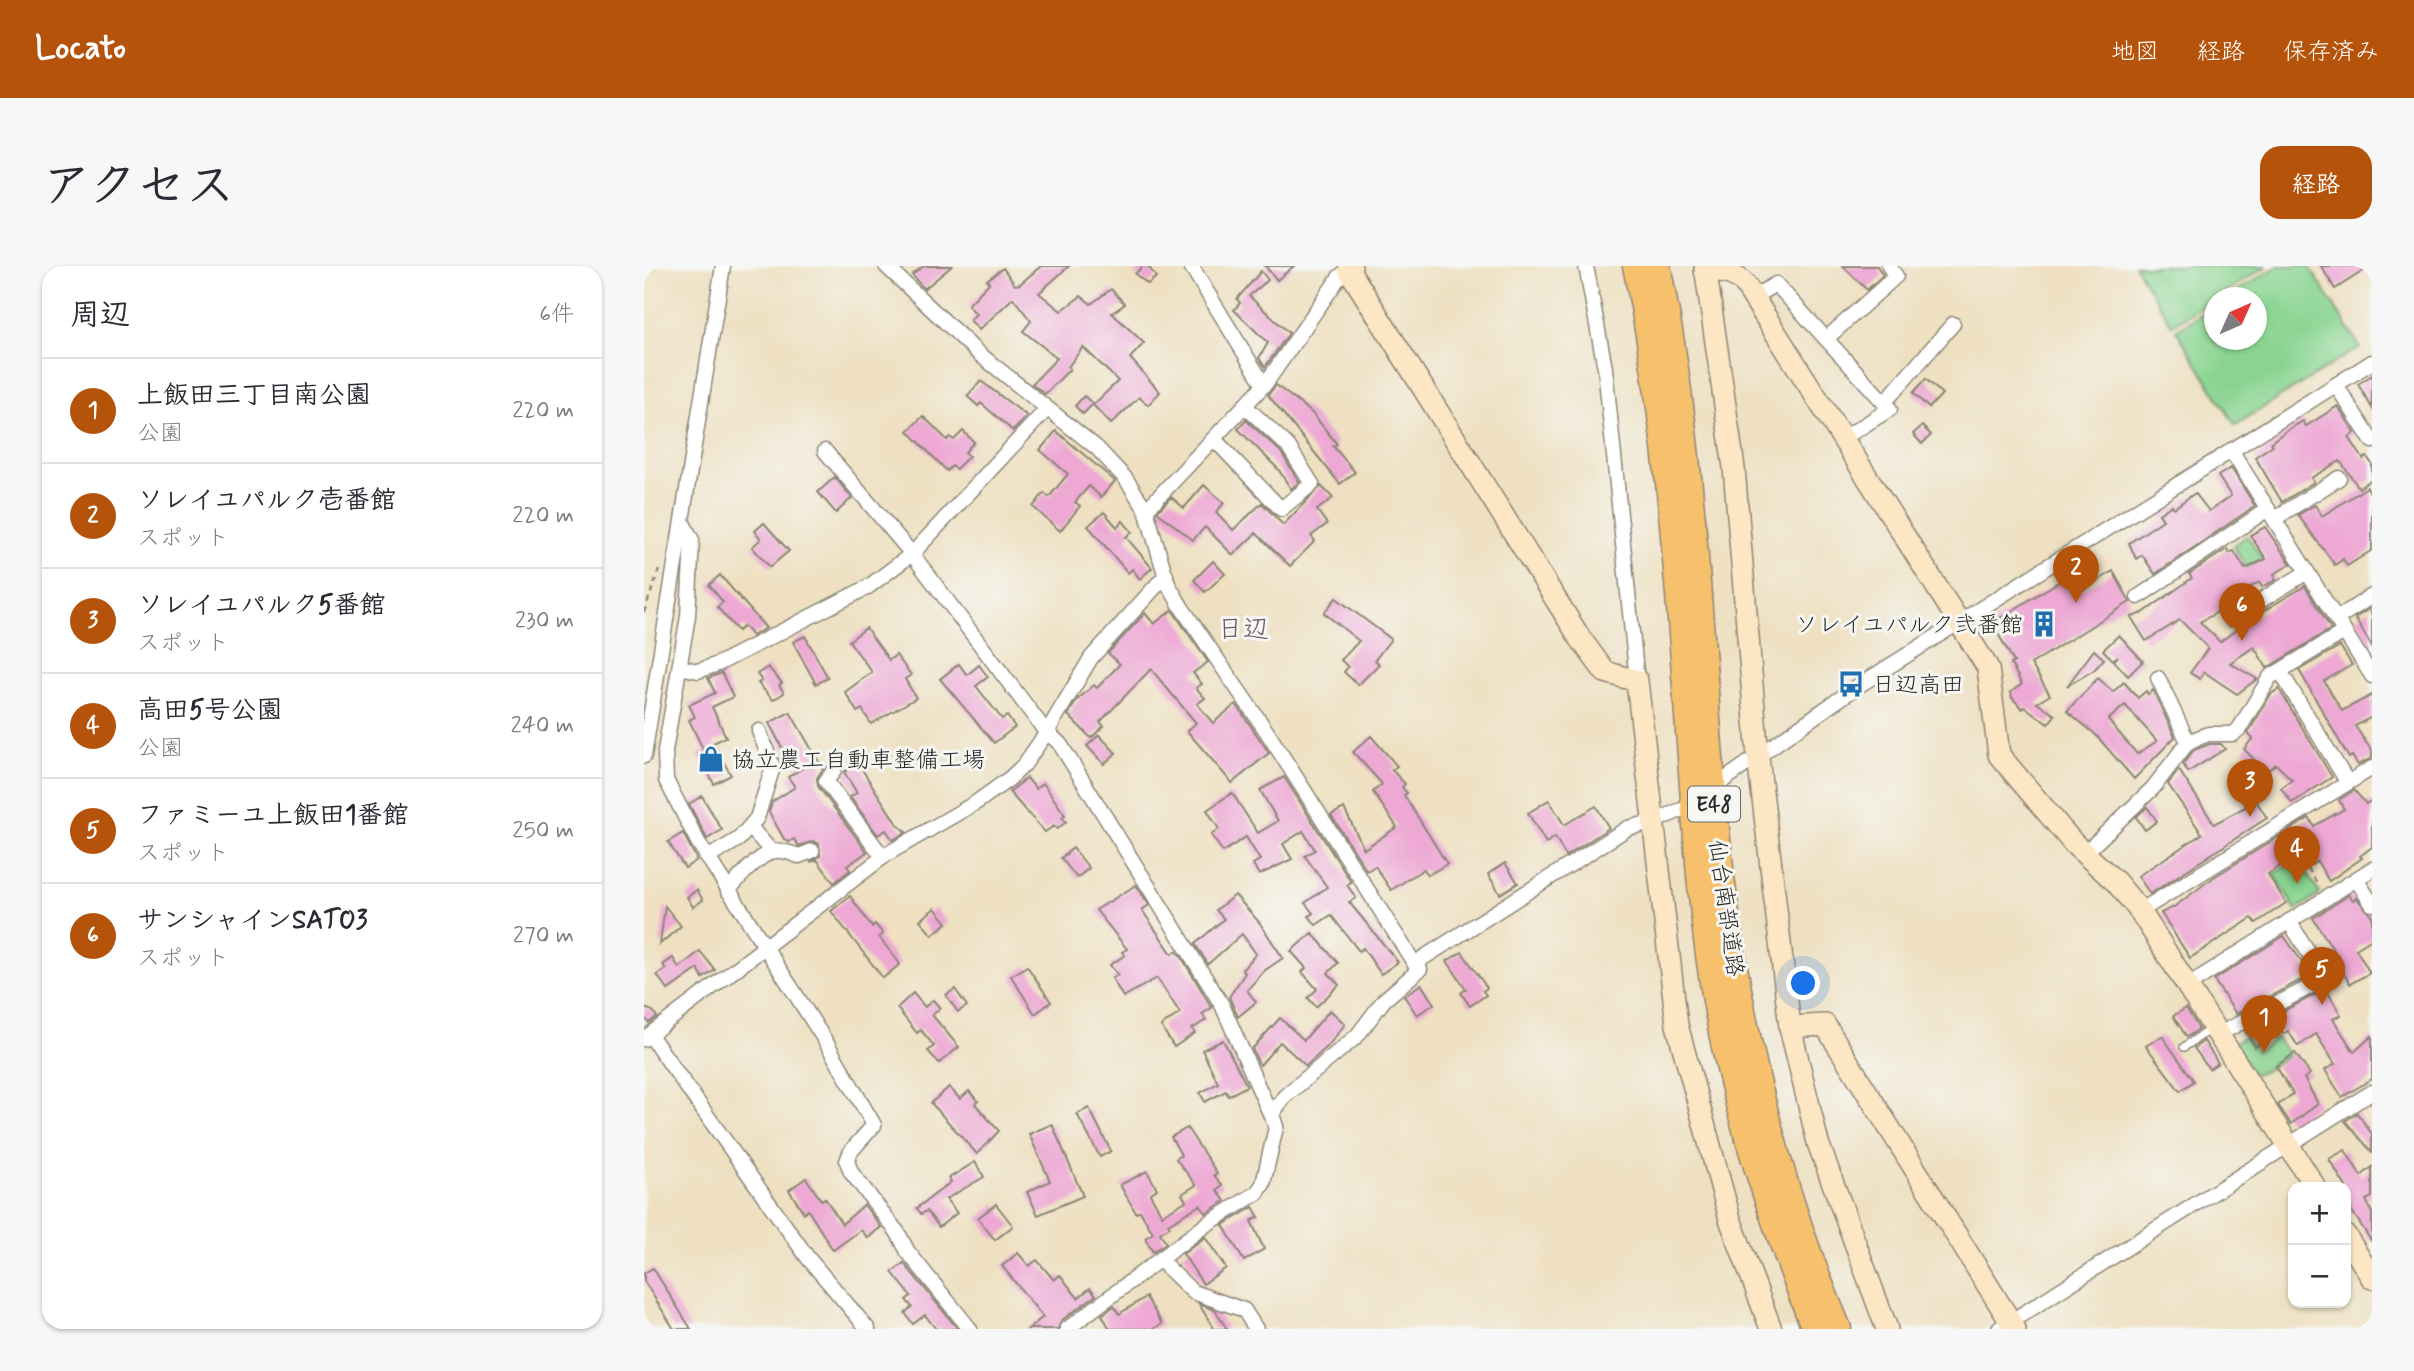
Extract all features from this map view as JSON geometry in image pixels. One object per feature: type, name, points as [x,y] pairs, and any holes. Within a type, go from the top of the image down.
[{"type":"highway","name":"仙台南部道路","points":[[1636,266],[1662,419],[1696,825],[1719,1019],[1758,1167],[1785,1253],[1815,1329]]},
{"type":"highway","name":"仙台南部道路","points":[[1657,266],[1682,416],[1698,568],[1714,808],[1730,942],[1756,1080],[1776,1152],[1838,1329]]},
{"type":"street","points":[[644,756],[723,266]]},
{"type":"street","points":[[886,266],[978,353],[1097,448],[1126,479],[1146,510],[1166,575],[1182,608],[1267,733],[1420,969],[1384,1000],[1357,1036],[1285,1096],[1272,1114],[1276,1127],[1263,1184],[1257,1193],[1207,1224],[1067,1329]]},
{"type":"street","points":[[1191,266],[1264,385]]},
{"type":"street","points":[[1587,266],[1605,369],[1637,681],[1677,1026],[1730,1219],[1771,1329]]},
{"type":"street","points":[[1826,339],[1896,276],[1889,266]]},
{"type":"street","points":[[1146,510],[1264,385],[1340,275],[1350,268],[1580,638],[1605,672],[1637,681]]},
{"type":"street","points":[[1887,1329],[1818,1143],[1790,1027],[1758,757],[1734,468],[1705,269],[1727,272],[1739,277],[1753,297],[1991,678],[1999,755],[2084,854],[2116,882],[2140,911],[2312,1182]]},
{"type":"street","points":[[1753,297],[1776,284],[1890,409],[1842,439]]},
{"type":"street","points":[[1884,403],[1953,324]]},
{"type":"street","points":[[1724,780],[1858,686],[2372,362]]},
{"type":"street","points":[[2336,384],[2372,441]]},
{"type":"street","points":[[1214,439],[1281,509],[1312,484],[1287,446],[1245,406]]},
{"type":"street","points":[[680,667],[698,671],[718,664],[869,587],[912,554],[1047,409]]},
{"type":"street","points":[[2231,450],[2372,676]]},
{"type":"street","points":[[825,451],[912,554],[1047,732],[1060,744],[1222,1005],[1276,1127]]},
{"type":"street","points":[[2138,597],[2271,514],[2339,478]]},
{"type":"street","points":[[683,523],[692,540],[688,616],[665,751],[666,780],[707,858],[826,1042],[874,1125],[851,1151],[847,1161],[851,1172],[898,1233],[908,1252],[970,1329]]},
{"type":"street","points":[[2231,620],[2307,572]]},
{"type":"street","points":[[868,1329],[808,1258],[647,1037],[883,857],[977,802],[1009,779],[1024,765],[1047,732],[1091,658],[1166,575]]},
{"type":"street","points":[[2336,619],[2372,596]]},
{"type":"street","points":[[2084,854],[2153,788],[2188,742],[2208,734],[2233,734],[2239,729],[2270,677],[2344,632]]},
{"type":"street","points":[[2280,671],[2347,783]]},
{"type":"street","points":[[2158,678],[2188,742]]},
{"type":"street","points":[[707,858],[751,828],[770,784],[773,767],[759,731]]},
{"type":"street","points":[[2140,911],[2372,768]]},
{"type":"street","points":[[834,771],[827,781],[883,857]]},
{"type":"street","points":[[1416,966],[1439,946],[1628,828],[1653,822],[1681,810]]},
{"type":"street","points":[[751,828],[771,851]]},
{"type":"street","points":[[728,891],[747,870],[771,851],[780,850],[799,856],[811,851]]},
{"type":"street","points":[[2187,986],[2372,869]]},
{"type":"street","points":[[2356,879],[2372,905]]},
{"type":"street","points":[[2215,1031],[2326,979],[2290,921]]},
{"type":"street","points":[[1790,1027],[1825,1025],[2008,1327],[2372,1092]]},
{"type":"street","points":[[2351,1244],[2372,1278]]},
{"type":"street","points":[[1160,1260],[1193,1292],[1244,1310],[1256,1329]]},
{"type":"lane","points":[[2184,1047],[2215,1031]]},
{"type":"path","points":[[2280,824],[2327,898]]},
{"type":"green space","points":[[2135,266],[2267,266],[2233,287],[2204,287],[2204,305],[2172,325]]},
{"type":"green space","points":[[2278,266],[2309,266],[2360,347],[2235,425],[2176,330],[2204,312],[2204,350],[2267,350],[2267,287],[2244,287]]},
{"type":"green space","points":[[2247,536],[2262,558],[2246,568],[2233,545]]},
{"type":"green space","points":[[2297,858],[2320,894],[2296,910],[2274,874]]},
{"type":"green space","points":[[2244,1036],[2257,1051],[2277,1038],[2288,1055],[2263,1072],[2253,1074],[2234,1043]]},
{"type":"building","points":[[924,266],[952,266],[924,289],[912,275]]},
{"type":"building","points":[[1041,266],[1069,266],[1039,293],[1061,311],[1081,296],[1091,304],[1111,289],[1125,304],[1112,313],[1144,343],[1130,358],[1160,392],[1148,405],[1139,397],[1111,424],[1093,405],[1118,381],[1083,347],[1068,367],[1070,369],[1045,394],[1032,384],[1057,358],[1023,331],[1031,321],[1013,298],[979,330],[970,320],[976,314],[968,305],[989,283],[987,280],[1003,268],[1015,285],[1020,284]]},
{"type":"building","points":[[1143,266],[1148,266],[1156,277],[1148,284],[1135,274]]},
{"type":"building","points":[[1265,266],[1294,266],[1277,280]]},
{"type":"building","points":[[1843,266],[1877,266],[1883,275],[1867,290]]},
{"type":"building","points":[[2321,266],[2371,266],[2335,289]]},
{"type":"building","points":[[1261,271],[1268,280],[1249,296],[1289,333],[1265,367],[1259,358],[1268,343],[1234,310],[1240,303],[1237,299]]},
{"type":"building","points":[[2372,375],[2372,408],[2358,384]]},
{"type":"building","points":[[1926,379],[1942,394],[1929,408],[1913,393]]},
{"type":"building","points":[[981,381],[1027,416],[1013,431],[981,403],[978,406],[967,396]]},
{"type":"building","points":[[1276,385],[1312,413],[1337,444],[1333,446],[1355,472],[1340,484],[1268,395]]},
{"type":"building","points":[[1084,396],[1093,404],[1083,414],[1075,406]]},
{"type":"building","points":[[2338,406],[2355,433],[2349,437],[2363,459],[2367,457],[2372,464],[2372,479],[2359,488],[2340,461],[2311,478],[2314,482],[2282,502],[2255,457],[2273,445],[2271,442],[2286,431],[2303,421],[2306,426]]},
{"type":"building","points":[[923,416],[947,440],[950,437],[954,440],[963,431],[974,442],[965,452],[969,456],[956,469],[952,466],[947,471],[908,431]]},
{"type":"building","points":[[1246,420],[1281,452],[1299,482],[1291,489],[1278,469],[1238,429]]},
{"type":"building","points":[[1922,426],[1931,435],[1922,444],[1913,434]]},
{"type":"building","points":[[1056,431],[1115,481],[1101,497],[1089,486],[1075,502],[1080,506],[1060,531],[1033,507],[1044,493],[1049,497],[1068,474],[1040,450]]},
{"type":"building","points":[[2231,468],[2255,506],[2155,574],[2142,555],[2136,559],[2129,543],[2163,520],[2159,514],[2172,505],[2174,508],[2195,493],[2209,511],[2231,496],[2218,476]]},
{"type":"building","points":[[835,477],[852,498],[836,513],[818,492]]},
{"type":"building","points":[[1204,485],[1224,503],[1216,512],[1233,530],[1262,503],[1283,525],[1321,486],[1333,498],[1317,510],[1327,524],[1311,536],[1315,541],[1290,566],[1256,533],[1233,555],[1205,527],[1193,540],[1157,512],[1171,497],[1184,508]]},
{"type":"building","points":[[2367,487],[2372,496],[2372,550],[2347,566],[2343,559],[2335,565],[2298,515],[2315,505],[2322,516]]},
{"type":"building","points":[[1104,512],[1117,527],[1123,521],[1132,532],[1126,537],[1152,568],[1140,579],[1132,569],[1128,573],[1088,526]]},
{"type":"building","points":[[764,523],[789,551],[770,567],[752,547],[761,539],[755,531]]},
{"type":"building","points":[[2265,527],[2291,564],[2274,574],[2276,580],[2262,587],[2259,582],[2229,600],[2231,604],[2200,622],[2220,642],[2250,619],[2305,586],[2331,629],[2267,668],[2254,647],[2230,663],[2257,679],[2237,694],[2204,672],[2200,679],[2190,673],[2208,648],[2180,620],[2146,641],[2131,617],[2143,613],[2192,578],[2189,574],[2227,549],[2229,553],[2234,551],[2245,569],[2266,559],[2250,535]]},
{"type":"building","points":[[1213,561],[1225,574],[1205,592],[1194,580]]},
{"type":"building","points":[[2113,571],[2130,602],[2031,664],[2050,695],[2037,703],[2055,715],[2048,724],[2025,707],[2023,709],[2012,698],[2011,692],[2022,684],[2011,664],[2014,662],[1992,623],[2073,573],[2083,590]]},
{"type":"building","points":[[720,575],[766,628],[752,636],[744,626],[738,631],[717,607],[723,602],[709,585]]},
{"type":"building","points":[[1336,598],[1391,639],[1375,660],[1379,664],[1358,685],[1344,672],[1348,667],[1341,660],[1359,641],[1324,613]]},
{"type":"building","points":[[2369,609],[2372,615],[2372,647],[2355,618]]},
{"type":"building","points":[[1172,610],[1208,662],[1193,673],[1202,684],[1196,688],[1205,698],[1197,704],[1213,723],[1236,704],[1269,753],[1232,783],[1187,731],[1196,723],[1151,669],[1100,722],[1104,726],[1091,738],[1068,715],[1077,700],[1094,685],[1097,688],[1120,664],[1108,653],[1145,613],[1154,624]]},
{"type":"building","points":[[866,628],[889,660],[896,655],[911,675],[905,679],[916,698],[871,724],[862,709],[857,712],[845,692],[872,672],[849,641]]},
{"type":"building","points":[[2119,635],[2143,661],[2128,676],[2114,661],[2118,656],[2113,660],[2103,650]]},
{"type":"building","points":[[805,636],[828,678],[816,684],[793,642]]},
{"type":"building","points":[[2340,646],[2352,665],[2324,681],[2342,711],[2372,695],[2372,717],[2355,726],[2372,751],[2372,758],[2358,765],[2352,756],[2349,758],[2299,670]]},
{"type":"building","points":[[2094,650],[2104,659],[2094,670],[2067,686]]},
{"type":"building","points":[[959,664],[967,675],[979,665],[988,677],[976,686],[1002,719],[1007,716],[1015,727],[994,743],[940,679]]},
{"type":"building","points":[[768,667],[782,683],[779,685],[784,693],[773,700],[758,683],[762,681],[757,674]]},
{"type":"building","points":[[722,673],[733,697],[712,707],[726,737],[713,743],[731,775],[714,784],[698,754],[704,751],[689,720],[695,717],[689,705],[715,693],[708,678]]},
{"type":"building","points":[[2098,678],[2113,692],[2124,682],[2138,698],[2146,691],[2148,694],[2153,690],[2175,737],[2134,779],[2095,734],[2067,711]],"holes":[[[2125,705],[2157,741],[2137,754],[2108,720]]]},
{"type":"building","points":[[2279,689],[2332,777],[2292,803],[2281,788],[2292,780],[2276,764],[2266,772],[2244,749],[2253,738],[2248,733],[2271,694]]},
{"type":"building","points":[[790,712],[823,769],[817,778],[818,786],[867,852],[847,866],[850,870],[834,883],[817,860],[810,862],[820,856],[819,844],[813,841],[799,846],[794,839],[789,842],[784,839],[769,812],[772,802],[795,787],[788,777],[801,769],[788,751],[785,753],[769,723]]},
{"type":"building","points":[[1099,735],[1116,753],[1104,764],[1087,746]]},
{"type":"building","points":[[1371,736],[1397,766],[1392,770],[1405,784],[1402,787],[1407,793],[1404,795],[1447,864],[1428,875],[1424,869],[1391,890],[1375,866],[1367,871],[1331,815],[1344,808],[1364,849],[1397,827],[1373,792],[1382,784],[1353,752]]},
{"type":"building","points":[[2210,744],[2221,744],[2225,749],[2188,772],[2183,764],[2194,750]]},
{"type":"building","points":[[858,763],[897,824],[906,832],[893,840],[886,830],[878,835],[850,797],[857,793],[844,772]]},
{"type":"building","points":[[2179,770],[2214,824],[2256,801],[2267,818],[2150,894],[2138,876],[2202,834],[2168,784]]},
{"type":"building","points":[[1284,777],[1351,882],[1347,885],[1356,898],[1349,902],[1398,962],[1381,974],[1363,948],[1359,951],[1331,915],[1316,925],[1309,916],[1313,913],[1305,903],[1327,887],[1305,856],[1315,850],[1303,831],[1283,844],[1292,859],[1259,875],[1253,864],[1260,860],[1246,837],[1223,852],[1211,835],[1219,829],[1207,810],[1232,793],[1258,833],[1278,821],[1260,790]]},
{"type":"building","points":[[1027,778],[1036,789],[1043,783],[1065,815],[1062,817],[1066,822],[1057,829],[1054,826],[1045,832],[1009,792]]},
{"type":"building","points":[[2354,790],[2366,804],[2372,800],[2372,847],[2360,856],[2362,858],[2329,881],[2317,861],[2312,865],[2304,850],[2268,874],[2286,903],[2256,923],[2252,918],[2190,958],[2161,913],[2309,818],[2314,826],[2344,809],[2339,800]]},
{"type":"building","points":[[702,796],[722,830],[707,839],[689,804]]},
{"type":"building","points":[[1549,800],[1564,825],[1596,806],[1609,828],[1566,856],[1555,837],[1546,843],[1528,813]]},
{"type":"building","points":[[2147,807],[2157,821],[2145,830],[2136,817]]},
{"type":"building","points":[[683,833],[697,860],[685,868],[668,842]]},
{"type":"building","points":[[1073,848],[1089,868],[1077,878],[1061,858]]},
{"type":"building","points":[[1505,863],[1518,883],[1500,894],[1488,874]]},
{"type":"building","points":[[1136,885],[1149,905],[1142,910],[1172,954],[1176,951],[1181,956],[1212,1008],[1202,1014],[1206,1020],[1192,1029],[1195,1033],[1174,1047],[1161,1026],[1180,1013],[1157,978],[1123,997],[1112,978],[1118,975],[1110,965],[1125,955],[1122,952],[1127,949],[1096,910]]},
{"type":"building","points":[[697,890],[703,900],[693,907],[687,897]]},
{"type":"building","points":[[1235,895],[1259,922],[1283,958],[1264,971],[1247,990],[1256,1002],[1238,1017],[1229,997],[1245,973],[1242,970],[1256,954],[1242,934],[1208,964],[1195,944],[1224,919],[1216,910]]},
{"type":"building","points":[[2349,895],[2353,900],[2356,897],[2372,916],[2372,939],[2356,949],[2370,973],[2350,984],[2340,967],[2343,965],[2313,918]]},
{"type":"building","points":[[850,896],[872,927],[875,924],[883,934],[879,937],[900,964],[883,978],[831,911]]},
{"type":"building","points":[[665,906],[681,926],[660,944]]},
{"type":"building","points":[[935,908],[947,923],[932,935],[920,920]]},
{"type":"building","points":[[1312,933],[1338,963],[1328,973],[1339,985],[1316,1007],[1308,998],[1317,989],[1302,972],[1306,968],[1291,951]]},
{"type":"building","points":[[2284,936],[2311,975],[2236,1014],[2214,980]]},
{"type":"building","points":[[700,951],[715,970],[703,978],[698,969],[668,990],[657,975],[666,969],[663,965],[673,958],[679,968]]},
{"type":"building","points":[[1462,952],[1487,988],[1483,991],[1486,995],[1470,1006],[1461,993],[1466,989],[1447,961]]},
{"type":"building","points":[[1027,966],[1051,1002],[1035,1014],[1011,976]]},
{"type":"building","points":[[1421,984],[1434,1004],[1417,1015],[1404,996]]},
{"type":"building","points":[[955,989],[967,1006],[958,1012],[946,995]]},
{"type":"building","points":[[2326,989],[2341,1015],[2333,1019],[2354,1052],[2372,1036],[2372,1079],[2342,1097],[2325,1070],[2335,1064],[2316,1034],[2298,1046],[2288,1031],[2283,1034],[2280,1030],[2255,1047],[2245,1031]]},
{"type":"building","points":[[913,993],[925,1007],[933,1000],[940,1008],[932,1015],[959,1047],[939,1063],[928,1051],[934,1046],[921,1030],[917,1033],[897,1008]]},
{"type":"building","points":[[644,1008],[653,1011],[657,1017],[649,1023],[644,1017]]},
{"type":"building","points":[[2186,1008],[2199,1029],[2187,1037],[2173,1016]]},
{"type":"building","points":[[1330,1010],[1345,1024],[1328,1046],[1306,1066],[1280,1042],[1260,1065],[1252,1049],[1280,1018],[1304,1040]]},
{"type":"building","points":[[2162,1036],[2194,1081],[2180,1091],[2146,1046]]},
{"type":"building","points":[[1223,1040],[1247,1086],[1228,1096],[1226,1091],[1205,1102],[1200,1093],[1218,1083],[1202,1050]]},
{"type":"building","points":[[2204,1041],[2218,1063],[2209,1069],[2194,1048]]},
{"type":"building","points":[[2295,1053],[2310,1074],[2304,1078],[2318,1104],[2291,1124],[2278,1105],[2293,1094],[2276,1066]]},
{"type":"building","points":[[949,1087],[960,1099],[969,1091],[978,1101],[975,1104],[999,1131],[977,1154],[931,1103]]},
{"type":"building","points":[[1089,1108],[1111,1151],[1100,1157],[1077,1114]]},
{"type":"building","points":[[2357,1113],[2372,1134],[2372,1152],[2345,1121]]},
{"type":"building","points":[[1052,1124],[1083,1196],[1038,1215],[1027,1192],[1050,1181],[1029,1134]]},
{"type":"building","points":[[1187,1128],[1217,1173],[1214,1175],[1222,1185],[1217,1190],[1225,1201],[1206,1213],[1200,1205],[1168,1224],[1170,1227],[1160,1233],[1166,1243],[1153,1252],[1145,1238],[1153,1233],[1140,1211],[1136,1213],[1120,1185],[1147,1171],[1157,1189],[1150,1194],[1162,1215],[1186,1201],[1182,1194],[1196,1185],[1176,1159],[1181,1155],[1171,1137]]},
{"type":"building","points":[[2345,1150],[2361,1176],[2372,1167],[2372,1197],[2366,1200],[2372,1213],[2372,1242],[2351,1210],[2351,1182],[2343,1182],[2329,1159]]},
{"type":"building","points":[[975,1162],[984,1177],[946,1199],[957,1213],[939,1227],[927,1211],[921,1214],[917,1208],[951,1182],[949,1178]]},
{"type":"building","points":[[806,1178],[821,1200],[825,1198],[842,1224],[864,1205],[881,1227],[868,1238],[861,1230],[833,1250],[808,1210],[804,1213],[789,1190]]},
{"type":"building","points":[[996,1204],[1013,1226],[995,1240],[978,1218]]},
{"type":"building","points":[[1253,1207],[1259,1217],[1251,1221],[1264,1249],[1244,1261],[1223,1225]]},
{"type":"building","points":[[1205,1237],[1226,1268],[1203,1284],[1183,1254]]},
{"type":"building","points":[[1018,1253],[1029,1266],[1037,1260],[1054,1280],[1060,1275],[1078,1298],[1090,1288],[1096,1295],[1061,1321],[1058,1329],[1028,1329],[1043,1317],[1002,1266]]},
{"type":"building","points":[[904,1263],[958,1329],[936,1329],[925,1315],[913,1324],[905,1313],[912,1307],[906,1300],[911,1296],[892,1272]]},
{"type":"building","points":[[653,1268],[691,1329],[674,1329],[644,1281],[644,1273]]},
{"type":"building","points":[[1146,1297],[1162,1324],[1153,1329],[1110,1329],[1102,1315],[1114,1306],[1119,1314]]},
{"type":"building","points":[[1199,1304],[1215,1310],[1227,1329],[1214,1329]]},
{"type":"place","name":"ソレイユパルク壱番館","points":[[2076,603]]},
{"type":"place","name":"ソレイユパルク弐番館","points":[[2044,624]]},
{"type":"place","name":"サンシャインSATO3","points":[[2242,641]]},
{"type":"place","name":"日辺高田","points":[[1851,684]]},
{"type":"place","name":"協立農工自動車整備工場","points":[[711,759]]},
{"type":"place","name":"ソレイユパルク5番館","points":[[2250,817]]},
{"type":"place","name":"高田5号公園","points":[[2297,884]]},
{"type":"place","name":"ファミーユ上飯田1番館","points":[[2322,1005]]},
{"type":"place","name":"上飯田三丁目南公園","points":[[2264,1053]]},
{"type":"district","name":"日辺","points":[[1243,628]]}]
